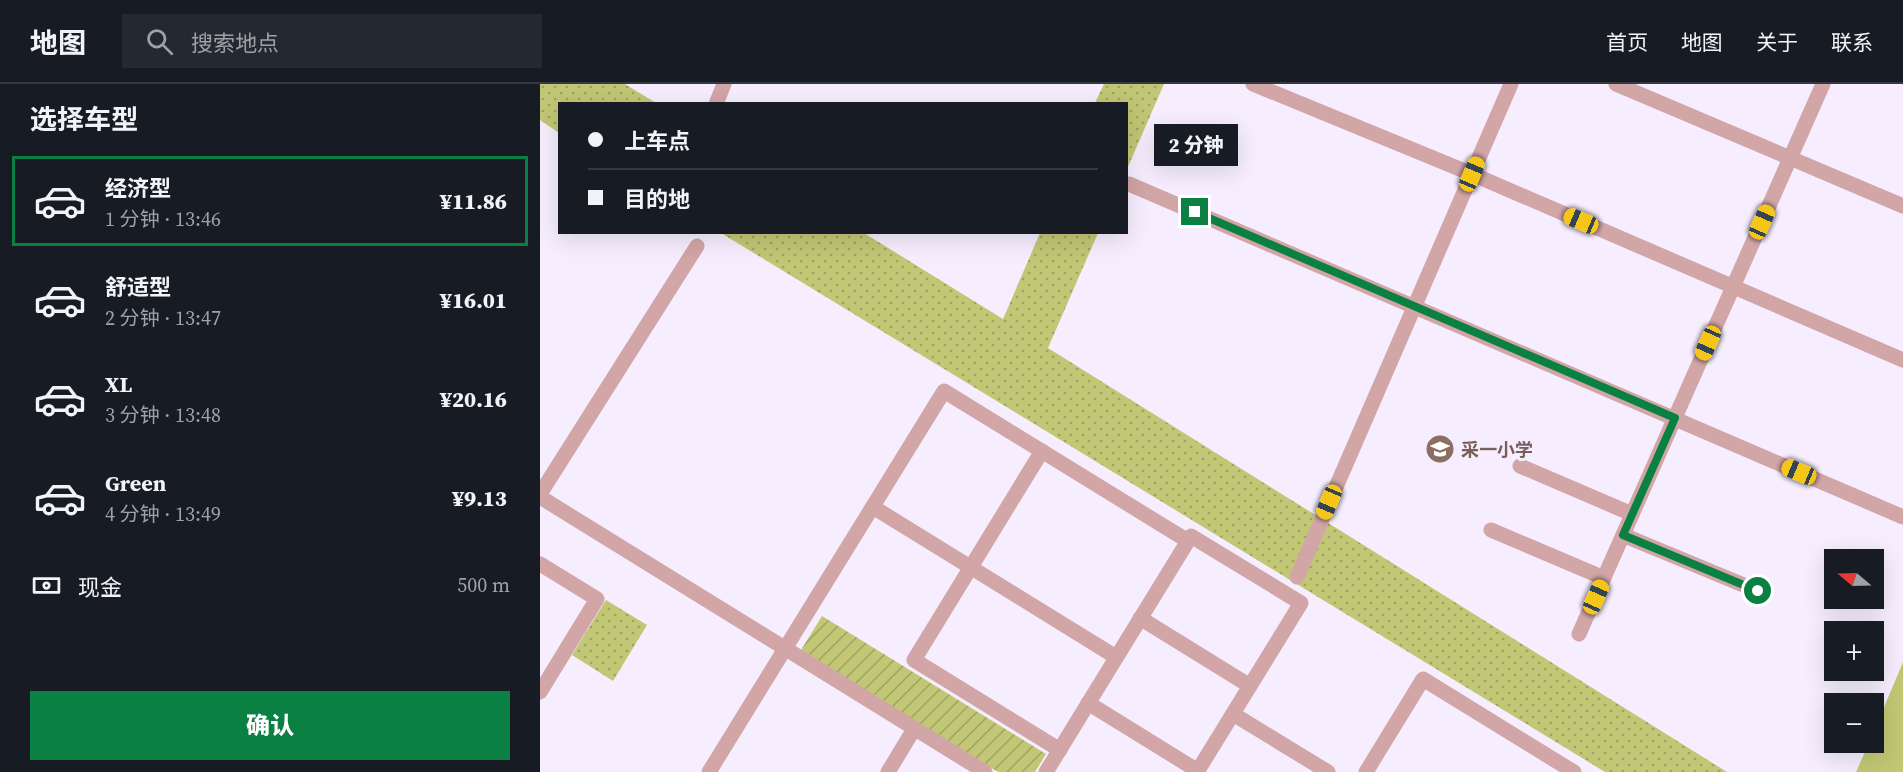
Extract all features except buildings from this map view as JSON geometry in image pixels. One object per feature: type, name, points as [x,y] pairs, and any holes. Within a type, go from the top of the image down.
[{"type":"street","points":[[717,102],[724,84]]},
{"type":"street","points":[[1253,84],[1472,174],[1903,360]]},
{"type":"street","points":[[1297,577],[1511,84]]},
{"type":"street","points":[[1617,84],[1903,206]]},
{"type":"street","points":[[1579,634],[1823,84]]},
{"type":"street","points":[[1129,184],[1903,517]]},
{"type":"street","points":[[697,246],[540,496],[985,772]]},
{"type":"street","points":[[710,772],[944,391],[1188,541]]},
{"type":"street","points":[[1042,452],[914,660],[1059,750]]},
{"type":"street","points":[[1520,466],[1632,514]]},
{"type":"street","points":[[873,507],[1116,657]]},
{"type":"street","points":[[1491,530],[1604,578]]},
{"type":"street","points":[[1623,535],[1758,591]]},
{"type":"street","points":[[1046,772],[1059,750],[1116,657],[1191,536],[1301,603],[1197,771],[1088,703]]},
{"type":"street","points":[[540,564],[597,599],[540,692]]},
{"type":"street","points":[[1140,618],[1250,686]]},
{"type":"street","points":[[1366,772],[1423,679],[1574,772]]},
{"type":"street","points":[[1233,714],[1328,772]]},
{"type":"street","points":[[888,772],[914,729]]},
{"type":"green space","points":[[540,84],[625,84],[654,102],[558,102],[558,132],[540,120]]},
{"type":"green space","points":[[1104,84],[1164,84],[1128,167],[1128,102],[1095,102]]},
{"type":"green space","points":[[723,234],[866,234],[1003,319],[1040,234],[1098,234],[1048,348],[1727,772],[1605,772]]},
{"type":"green space","points":[[606,600],[647,625],[613,681],[572,655]]},
{"type":"green space","points":[[822,616],[1046,754],[1035,772],[998,772],[801,650]]},
{"type":"green space","points":[[1903,662],[1903,772],[1856,772],[1865,753],[1884,753],[1884,707]]},
{"type":"place","name":"采一小学","points":[[1440,449]]},
{"type":"route","points":[[1195,212],[1675,418],[1623,535],[1758,591]]}]
